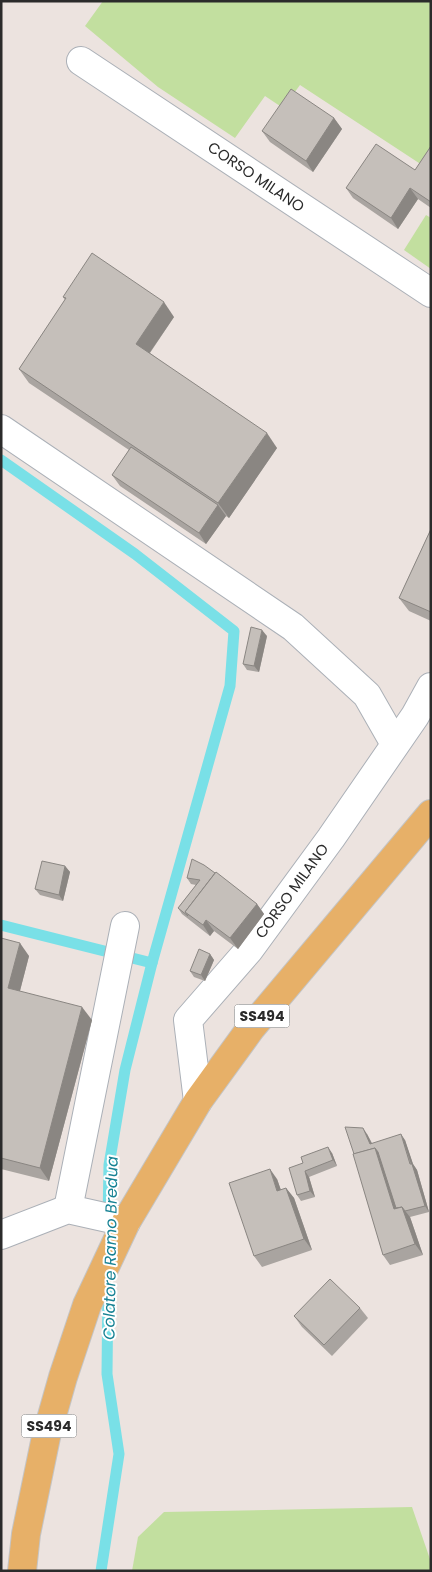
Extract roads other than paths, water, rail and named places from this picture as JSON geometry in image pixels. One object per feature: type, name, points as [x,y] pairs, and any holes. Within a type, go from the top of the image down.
[{"type":"main road","name":"SS494","points":[[22,1571],[26,1534],[46,1437],[87,1305],[123,1227],[198,1101],[251,1028],[431,814]]},
{"type":"street","name":"CORSO MILANO","points":[[81,61],[431,292]]},
{"type":"street","points":[[1,429],[292,627],[368,695],[396,744]]},
{"type":"street","name":"CORSO MILANO","points":[[198,1101],[188,1020],[249,950],[331,838],[415,716],[431,687]]},
{"type":"street","points":[[79,1212],[123,933]]},
{"type":"street","points":[[1,1236],[79,1212],[123,1227]]},
{"type":"waterway","points":[[1,460],[135,554],[234,631],[230,686],[152,963],[125,1070],[109,1165],[108,1219]]},
{"type":"waterway","name":"Colatore Ramo Bredua","points":[[1,925],[152,963]]},
{"type":"waterway","name":"Colatore Ramo Bredua","points":[[101,1571],[119,1454],[107,1374],[108,1280]]}]
